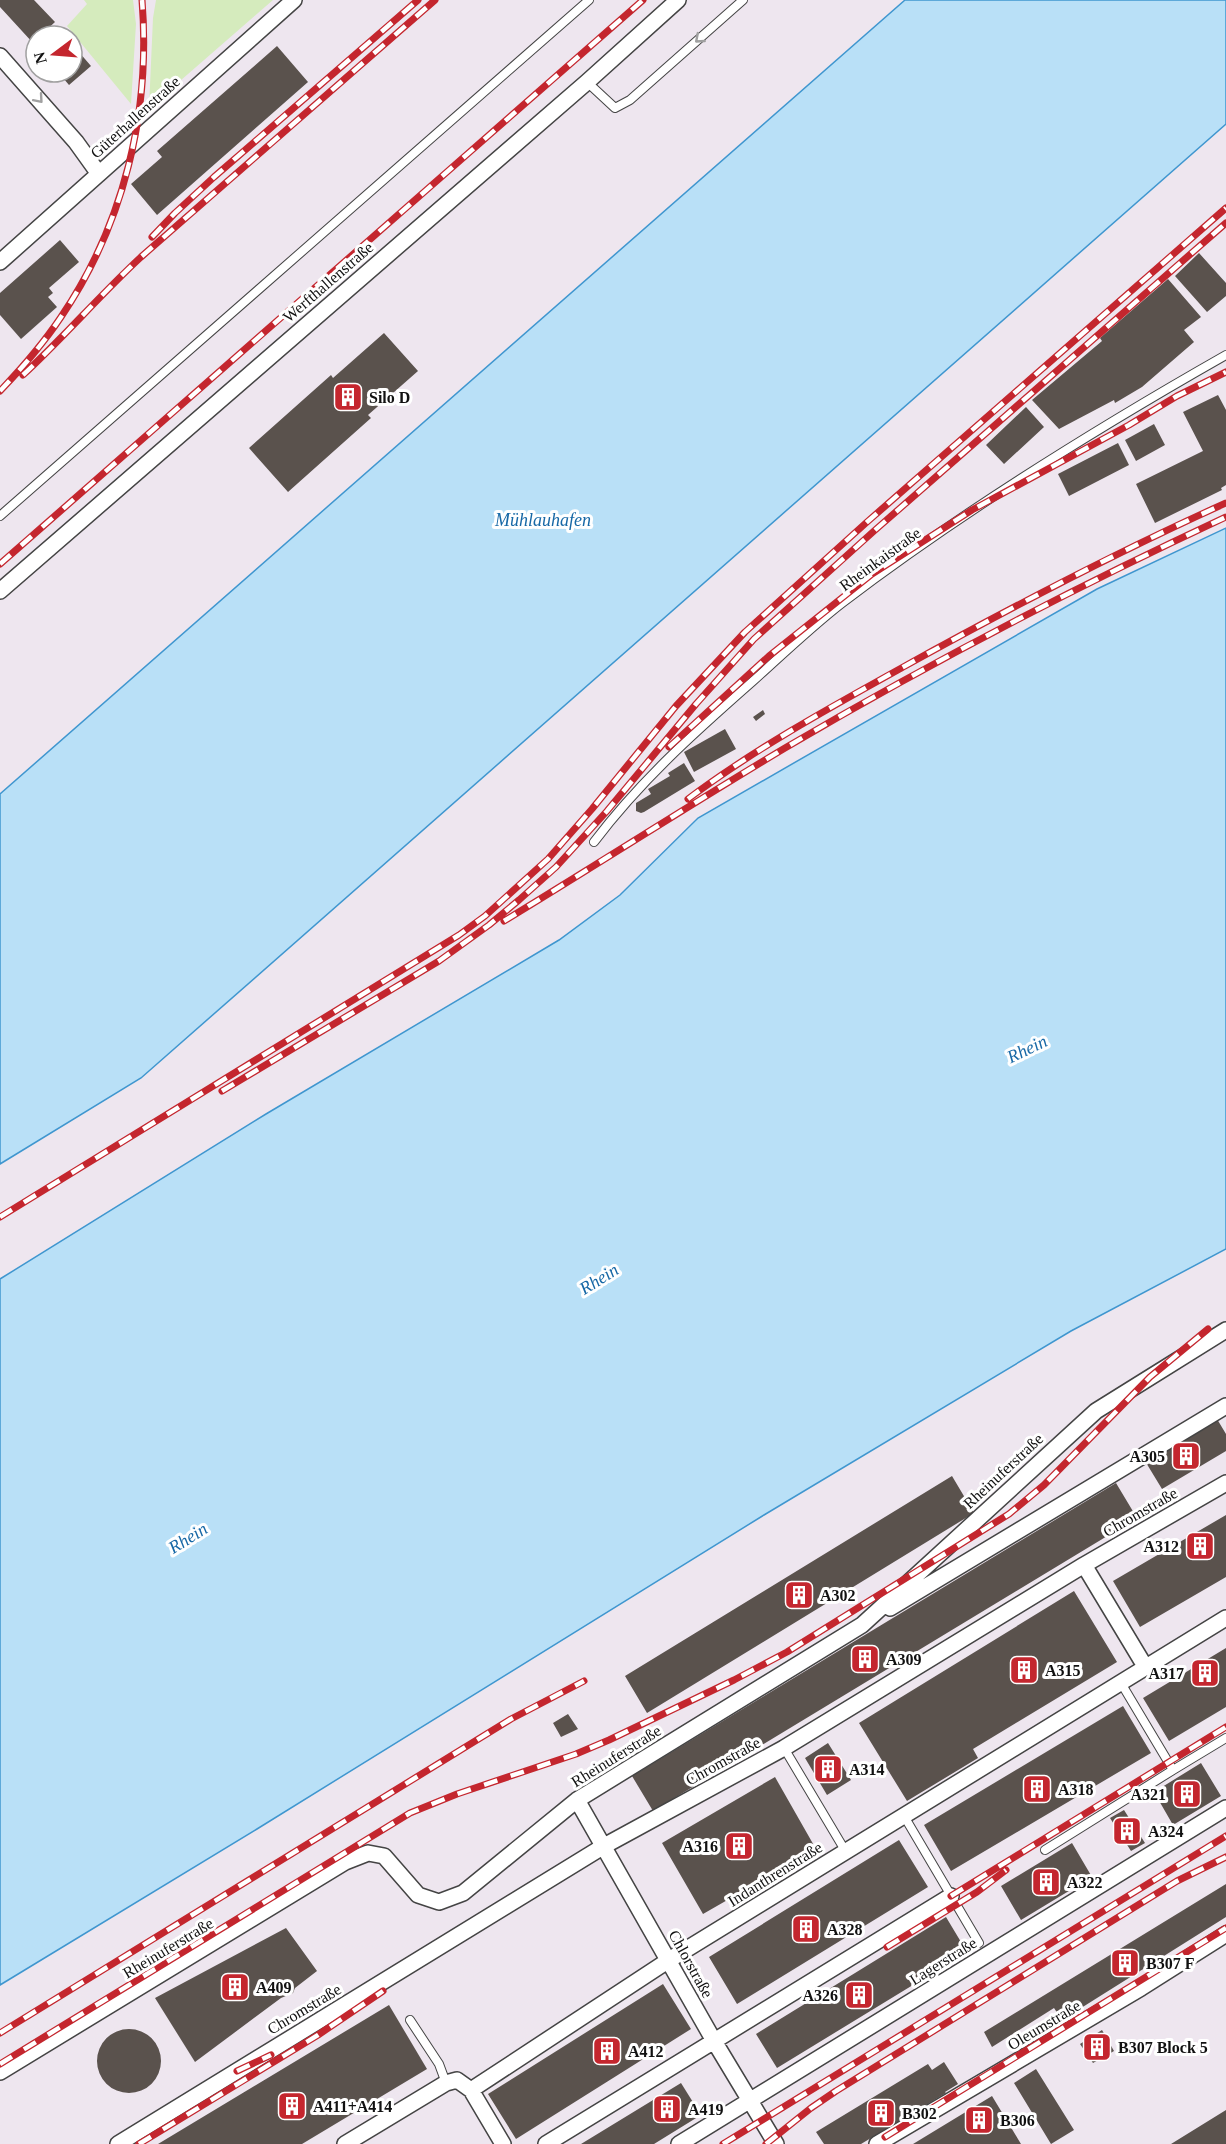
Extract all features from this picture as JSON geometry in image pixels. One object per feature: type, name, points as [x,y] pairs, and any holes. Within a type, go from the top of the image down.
[{"type":"street","name":"Güterhallenstraße","points":[[0,262],[294,0]]},
{"type":"street","name":"Werfthallenstraße","points":[[0,591],[678,0]]},
{"type":"street","points":[[0,56],[68,133],[99,174]]},
{"type":"street","name":"Rheinuferstraße","points":[[0,2072],[345,1862],[368,1853],[384,1857],[418,1895],[440,1902],[463,1893],[578,1800],[862,1625],[1096,1411],[1226,1330]]},
{"type":"street","points":[[862,1625],[1226,1406]]},
{"type":"street","name":"Chromstraße","points":[[118,2144],[604,1846],[784,1748],[1084,1565],[1226,1483]]},
{"type":"street","points":[[1084,1565],[1146,1668]]},
{"type":"street","name":"Indanthrenstraße","points":[[471,2090],[669,1960],[1226,1618]]},
{"type":"street","name":"Chlorstraße","points":[[578,1800],[750,2101],[771,2142]]},
{"type":"street","name":"Lagerstraße","points":[[679,2144],[1226,1808]]},
{"type":"street","points":[[546,2144],[951,1896]]},
{"type":"street","name":"Oleumstraße","points":[[878,2144],[1141,1988],[1226,1934]]},
{"type":"street","points":[[345,2144],[446,2083],[457,2080],[471,2090],[503,2144]]},
{"type":"lane","points":[[0,516],[589,0]]},
{"type":"lane","points":[[587,81],[615,108],[630,100],[743,0]]},
{"type":"lane","name":"Rheinkaistraße","points":[[594,842],[622,805],[686,740],[840,604],[972,510],[1149,399],[1226,355]]},
{"type":"lane","points":[[1121,1683],[1173,1770]]},
{"type":"lane","points":[[1046,1850],[1226,1738]]},
{"type":"lane","points":[[784,1748],[846,1852]]},
{"type":"lane","points":[[904,1816],[979,1943]]},
{"type":"lane","points":[[410,2020],[439,2064],[446,2083]]},
{"type":"shaded area","points":[[0,0],[905,0],[0,794]]},
{"type":"shaded area","points":[[1226,124],[1226,528],[1097,589],[698,818],[620,895],[559,940],[266,1114],[0,1279],[0,1164],[141,1078]]},
{"type":"shaded area","points":[[1226,1249],[1226,2144],[0,2144],[0,1985],[764,1515],[1071,1331]]},
{"type":"green space","points":[[84,0],[133,0],[136,24],[131,104],[84,47],[84,24],[69,24],[87,4]]},
{"type":"green space","points":[[156,0],[273,0],[149,108],[153,18]]},
{"type":"water","name":"Mühlauhafen","points":[[905,0],[1226,0],[1226,124],[141,1078],[0,1164],[0,794]]},
{"type":"water","name":"Rhein","points":[[1226,528],[1226,1249],[1071,1331],[764,1515],[0,1985],[0,1279],[266,1114],[559,940],[620,895],[698,818],[1097,589]]},
{"type":"building","points":[[0,0],[34,0],[55,22],[53,24],[24,24],[24,33],[0,7]]},
{"type":"building","points":[[277,46],[308,82],[157,215],[131,184],[162,157],[157,151]]},
{"type":"building","points":[[84,58],[91,66],[84,72]]},
{"type":"building","points":[[60,240],[79,262],[49,288],[53,293],[48,297],[57,307],[21,339],[0,315],[0,293]]},
{"type":"building","points":[[1199,253],[1226,283],[1226,296],[1207,312],[1175,276]]},
{"type":"building","points":[[1168,279],[1201,317],[1184,330],[1194,342],[1142,387],[1115,403],[1114,400],[1059,429],[1032,400],[1102,341],[1100,338]]},
{"type":"building","name":"Silo D","points":[[384,333],[418,371],[368,415],[371,418],[288,492],[249,448],[331,375],[333,378]]},
{"type":"building","points":[[1218,395],[1226,410],[1226,485],[1221,488],[1222,490],[1155,523],[1136,484],[1203,451],[1183,412]]},
{"type":"building","points":[[1026,407],[1044,427],[1004,464],[986,445]]},
{"type":"building","points":[[1154,424],[1165,445],[1136,461],[1125,440]]},
{"type":"building","points":[[1118,443],[1129,465],[1069,496],[1058,474]]},
{"type":"building","points":[[763,710],[765,714],[756,721],[753,717]]},
{"type":"building","points":[[725,729],[736,749],[694,772],[684,752]]},
{"type":"building","points":[[684,763],[695,781],[644,812],[636,811],[636,803],[651,794],[648,789],[670,776],[668,773]]},
{"type":"building","name":"A305","points":[[1217,1419],[1226,1434],[1226,1451],[1162,1489],[1145,1461]]},
{"type":"building","name":"A302","points":[[952,1476],[974,1513],[647,1713],[625,1676]]},
{"type":"building","name":"A309","points":[[1116,1483],[1137,1518],[653,1811],[632,1776]]},
{"type":"building","name":"A312","points":[[1226,1515],[1226,1577],[1140,1627],[1113,1581]]},
{"type":"building","name":"A315","points":[[1074,1591],[1117,1662],[973,1749],[978,1758],[907,1801],[859,1723]]},
{"type":"building","name":"A317","points":[[1226,1648],[1226,1707],[1169,1741],[1143,1698]]},
{"type":"building","name":"A318","points":[[1123,1706],[1151,1753],[951,1871],[924,1825]]},
{"type":"building","points":[[568,1714],[578,1729],[561,1737],[553,1723]]},
{"type":"building","name":"A314","points":[[828,1743],[851,1780],[827,1795],[805,1758]]},
{"type":"building","name":"A321","points":[[1201,1763],[1221,1796],[1173,1825],[1154,1792]]},
{"type":"building","name":"A316","points":[[775,1777],[816,1849],[703,1914],[662,1843]]},
{"type":"building","name":"A324","points":[[1124,1810],[1145,1843],[1131,1851],[1110,1818]]},
{"type":"building","name":"A328","points":[[899,1840],[928,1887],[737,2004],[709,1957]]},
{"type":"building","name":"A322","points":[[1072,1843],[1092,1877],[1021,1920],[1001,1886]]},
{"type":"building","name":"B307 F","points":[[1226,1884],[1226,1917],[1062,2020],[1054,2008],[992,2047],[984,2032]]},
{"type":"building","name":"A326","points":[[946,1917],[967,1952],[777,2068],[756,2034]]},
{"type":"building","name":"A409","points":[[286,1928],[317,1971],[295,1988],[293,1993],[281,1998],[195,2062],[155,1998]]},
{"type":"building","name":"A412","points":[[663,1984],[691,2029],[516,2139],[488,2094]]},
{"type":"building","name":"A411+A414","points":[[389,2005],[427,2069],[302,2144],[158,2144]]},
{"type":"building","points":[[123,2029],[135,2029],[152,2038],[159,2049],[161,2061],[159,2073],[152,2084],[135,2093],[123,2093],[111,2088],[102,2079],[97,2067],[97,2055],[102,2043],[111,2034]]},
{"type":"building","name":"B307 Block 5","points":[[1102,2030],[1114,2051],[1093,2063],[1080,2044]]},
{"type":"building","name":"B302","points":[[944,2062],[958,2084],[861,2144],[824,2144],[816,2132],[928,2064],[932,2070]]},
{"type":"building","points":[[1036,2069],[1074,2130],[1051,2144],[1014,2083]]},
{"type":"building","name":"A419","points":[[681,2083],[701,2115],[654,2144],[581,2144]]},
{"type":"building","name":"B306","points":[[992,2096],[1021,2144],[913,2144]]},
{"type":"building","points":[[1226,2110],[1226,2144],[1171,2144]]},
{"type":"railway","points":[[0,391],[32,356],[61,317],[102,244],[117,205],[137,125],[144,42],[142,0]]},
{"type":"railway","points":[[152,237],[214,177],[418,0]]},
{"type":"railway","points":[[23,375],[141,257],[435,0]]},
{"type":"railway","points":[[0,564],[643,0]]},
{"type":"railway","points":[[0,1217],[459,935],[485,916],[548,859],[676,706],[745,632],[867,522],[1226,208]]},
{"type":"railway","points":[[222,1091],[439,961],[519,900],[556,867],[607,811],[696,704],[754,639],[1226,223]]},
{"type":"railway","points":[[669,747],[769,656],[872,574],[972,510],[1129,425],[1177,396],[1226,372]]},
{"type":"railway","points":[[688,799],[767,745],[905,666],[1064,581],[1226,503]]},
{"type":"railway","points":[[504,921],[750,769],[893,686],[1058,599],[1226,517]]},
{"type":"railway","points":[[0,2064],[410,1813],[609,1740],[787,1652],[1009,1514],[1044,1485],[1150,1377],[1208,1329]]},
{"type":"railway","points":[[0,2033],[511,1719],[584,1681]]},
{"type":"railway","points":[[951,1896],[1226,1727]]},
{"type":"railway","points":[[723,2144],[1226,1836]]},
{"type":"railway","points":[[766,2144],[836,2091],[1177,1881],[1226,1857]]},
{"type":"railway","points":[[887,1947],[977,1892],[1006,1870]]},
{"type":"railway","points":[[885,2137],[1226,1928]]},
{"type":"railway","points":[[139,2144],[318,2035],[383,1991]]},
{"type":"railway","points":[[237,2071],[271,2055]]},
{"type":"place","name":"Silo D","points":[[348,397]]},
{"type":"place","name":"A305","points":[[1186,1456]]},
{"type":"place","name":"A312","points":[[1200,1546]]},
{"type":"place","name":"A302","points":[[799,1595]]},
{"type":"place","name":"A309","points":[[865,1659]]},
{"type":"place","name":"A315","points":[[1024,1670]]},
{"type":"place","name":"A317","points":[[1205,1673]]},
{"type":"place","name":"A314","points":[[828,1769]]},
{"type":"place","name":"A318","points":[[1037,1789]]},
{"type":"place","name":"A321","points":[[1187,1794]]},
{"type":"place","name":"A324","points":[[1127,1831]]},
{"type":"place","name":"A316","points":[[739,1846]]},
{"type":"place","name":"A322","points":[[1046,1882]]},
{"type":"place","name":"A328","points":[[806,1929]]},
{"type":"place","name":"B307 F","points":[[1125,1963]]},
{"type":"place","name":"A409","points":[[235,1987]]},
{"type":"place","name":"A326","points":[[859,1995]]},
{"type":"place","name":"B307 Block 5","points":[[1097,2047]]},
{"type":"place","name":"A412","points":[[607,2051]]},
{"type":"place","name":"A411+A414","points":[[292,2106]]},
{"type":"place","name":"A419","points":[[667,2109]]},
{"type":"place","name":"B302","points":[[881,2113]]},
{"type":"place","name":"B306","points":[[979,2120]]}]
